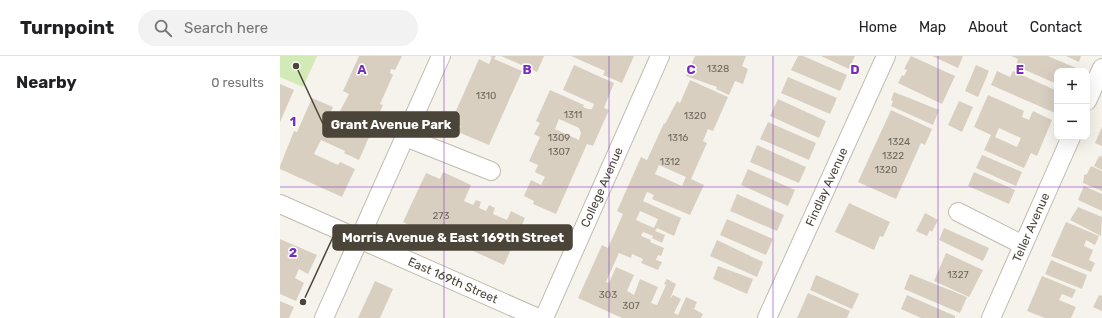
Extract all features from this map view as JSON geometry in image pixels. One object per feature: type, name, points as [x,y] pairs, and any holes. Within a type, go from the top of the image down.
[{"type":"street","points":[[324,318],[441,56]]},
{"type":"street","name":"College Avenue","points":[[544,318],[660,56]]},
{"type":"street","name":"Findlay Avenue","points":[[767,318],[886,56]]},
{"type":"street","points":[[1090,94],[1102,68]]},
{"type":"street","points":[[405,137],[491,171]]},
{"type":"street","name":"Teller Avenue","points":[[990,318],[1070,140]]},
{"type":"street","name":"East 169th Street","points":[[280,204],[538,318]]},
{"type":"street","points":[[958,212],[1023,245]]},
{"type":"green space","points":[[280,56],[317,56],[303,87],[280,77]]},
{"type":"building","points":[[359,56],[402,56],[395,70],[391,69],[390,73],[393,75],[380,104],[383,105],[359,160],[344,153],[345,151],[321,140],[314,154],[338,165],[340,162],[355,169],[342,197],[280,169],[280,166],[294,131],[297,132],[312,98],[333,107],[329,116],[348,125],[352,116],[340,111],[349,94],[343,91]]},
{"type":"building","points":[[489,56],[496,56],[494,59],[522,71],[489,145],[458,132],[461,126],[451,122],[479,59],[489,64],[492,57]]},
{"type":"building","points":[[501,56],[544,56],[537,72]]},
{"type":"building","points":[[571,56],[634,56],[622,83],[603,75],[605,71]]},
{"type":"building","points":[[695,56],[746,56],[742,66],[748,69],[743,84],[735,81],[729,95],[716,89],[717,87],[686,76]]},
{"type":"building","points":[[798,56],[803,56],[847,75],[840,91],[791,70]]},
{"type":"building","points":[[821,56],[855,56],[849,69]]},
{"type":"building","points":[[911,56],[955,76],[942,104],[898,83],[902,75],[904,76],[907,70],[904,69]]},
{"type":"building","points":[[932,56],[963,56],[958,68]]},
{"type":"building","points":[[1011,56],[1048,56],[1076,68],[1054,68],[1054,83],[1016,66],[1018,59]]},
{"type":"building","points":[[1066,56],[1081,56],[1079,62]]},
{"type":"building","points":[[574,65],[614,83],[604,108],[609,110],[593,146],[587,144],[556,214],[533,204],[534,201],[524,196],[531,180],[541,185],[545,177],[535,172],[538,165],[529,161],[540,137],[534,134],[540,123],[536,121],[550,90],[584,105],[583,107],[588,109],[592,109],[594,104],[563,90]],"holes":[[[559,119],[579,128],[581,133],[579,140],[555,129]]]},
{"type":"building","points":[[976,65],[989,71],[978,97],[965,91]]},
{"type":"building","points":[[997,71],[1010,77],[1013,71],[1054,90],[1054,113],[991,85]]},
{"type":"building","points":[[788,77],[837,98],[830,114],[781,93]]},
{"type":"building","points":[[690,80],[728,97],[713,131],[708,129],[703,141],[707,143],[691,179],[704,185],[690,215],[652,199],[654,195],[647,192],[643,201],[681,218],[674,236],[657,228],[655,231],[665,235],[662,243],[652,238],[653,236],[643,232],[641,236],[664,248],[661,256],[658,255],[656,260],[662,262],[658,270],[641,263],[643,259],[632,254],[631,258],[619,253],[606,282],[609,283],[616,267],[634,275],[627,291],[634,295],[640,279],[658,287],[651,303],[657,305],[666,285],[664,284],[667,279],[676,284],[670,299],[673,295],[681,299],[674,313],[678,315],[686,297],[697,302],[694,309],[703,314],[701,318],[622,318],[578,298],[602,245],[608,248],[623,214],[617,211],[641,157],[647,160],[664,123],[665,124],[677,101],[680,103]],"holes":[[[659,165],[686,177],[682,186],[655,174]],[[640,211],[658,219],[654,228],[636,220]]]},
{"type":"building","points":[[280,84],[294,90],[280,122]]},
{"type":"building","points":[[894,92],[939,110],[933,125],[891,106],[893,101],[891,100]]},
{"type":"building","points":[[988,95],[1024,111],[1022,117],[1029,120],[1033,111],[1052,120],[1037,156],[1031,153],[1024,168],[984,150],[991,135],[974,127]],"holes":[[[999,128],[1021,138],[1017,147],[995,137]]]},
{"type":"building","points":[[778,99],[826,121],[819,138],[770,116]]},
{"type":"building","points":[[959,101],[973,107],[962,132],[948,125]]},
{"type":"building","points":[[891,110],[932,129],[925,145],[921,143],[896,199],[858,182]]},
{"type":"building","points":[[768,122],[816,143],[809,160],[760,139]]},
{"type":"building","points":[[1102,127],[1102,146],[1095,143]]},
{"type":"building","points":[[757,145],[806,167],[799,183],[750,162]]},
{"type":"building","points":[[1102,154],[1102,170],[1094,166],[1099,156],[1101,157]]},
{"type":"building","points":[[982,155],[1022,172],[1016,186],[976,168]]},
{"type":"building","points":[[1091,166],[1102,171],[1102,191],[1083,183],[1084,175],[1087,174]]},
{"type":"building","points":[[748,169],[795,190],[788,206],[741,185]]},
{"type":"building","points":[[443,172],[471,185],[464,201],[473,205],[476,200],[481,202],[479,208],[486,211],[489,205],[495,208],[493,214],[507,220],[511,211],[525,218],[504,265],[447,239],[445,243],[403,222],[426,173],[440,179]]},
{"type":"building","points":[[974,172],[1015,190],[1009,204],[968,186]]},
{"type":"building","points":[[1084,186],[1102,194],[1102,211],[1078,200]]},
{"type":"building","points":[[737,194],[784,215],[777,231],[730,211]]},
{"type":"building","points":[[849,203],[890,222],[883,237],[880,236],[874,250],[835,232]]},
{"type":"building","points":[[1078,207],[1102,217],[1101,236],[1070,220]]},
{"type":"building","points":[[925,213],[938,220],[932,232],[930,230],[927,236],[916,231]]},
{"type":"building","points":[[727,219],[773,239],[766,255],[720,235]]},
{"type":"building","points":[[1066,222],[1099,236],[1095,245],[1086,240],[1084,246],[1093,250],[1089,260],[1095,263],[1091,272],[1051,256]]},
{"type":"building","points":[[944,228],[989,248],[983,261],[939,240]]},
{"type":"building","points":[[280,239],[317,255],[308,274],[299,269],[295,278],[304,283],[296,301],[280,294]]},
{"type":"building","points":[[717,240],[763,262],[757,277],[710,256]]},
{"type":"building","points":[[946,253],[983,270],[969,297],[934,281]]},
{"type":"building","points":[[1051,260],[1087,275],[1082,289],[1045,274]]},
{"type":"building","points":[[718,266],[753,279],[747,294],[713,279]]},
{"type":"building","points":[[910,274],[967,297],[960,313],[904,289]]},
{"type":"building","points":[[816,275],[859,294],[852,309],[810,290]]},
{"type":"building","points":[[1042,276],[1076,290],[1072,298],[1062,294],[1059,300],[1076,307],[1071,318],[1045,318],[1027,311]]},
{"type":"building","points":[[375,281],[393,289],[380,318],[358,318]]},
{"type":"building","points":[[808,293],[850,311],[847,318],[797,318]]},
{"type":"building","points":[[907,295],[955,316],[955,318],[921,318],[901,309]]},
{"type":"building","points":[[1099,295],[1102,296],[1102,311],[1093,307]]},
{"type":"building","points":[[280,301],[294,307],[289,318],[280,318]]},
{"type":"place","name":"Grant Avenue Park","points":[[296,66]]},
{"type":"place","name":"Morris Avenue & East 169th Street","points":[[303,302]]}]
